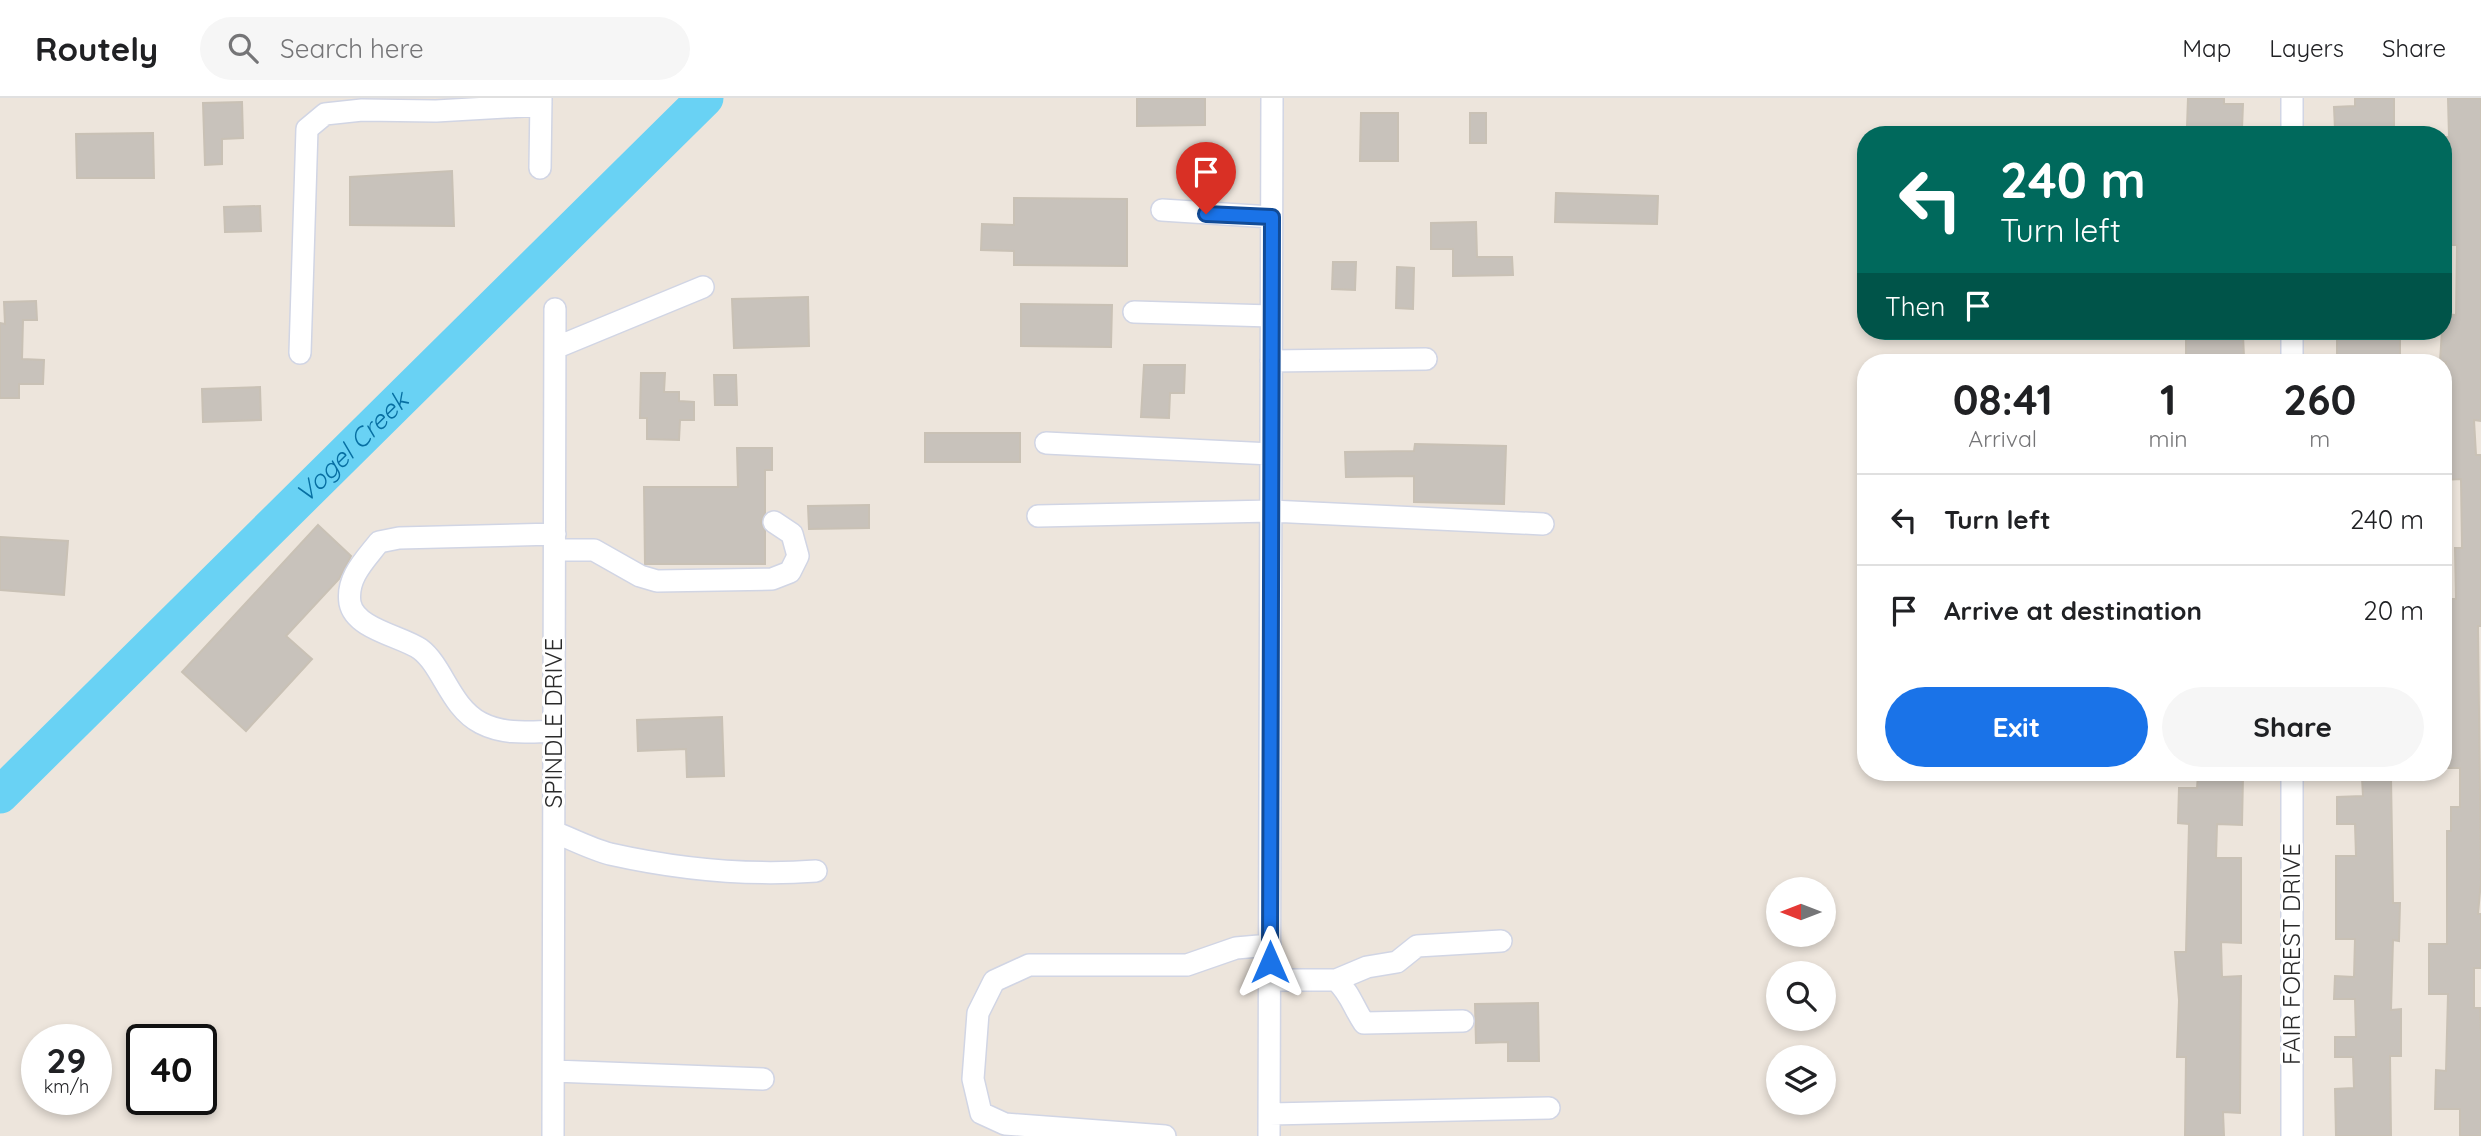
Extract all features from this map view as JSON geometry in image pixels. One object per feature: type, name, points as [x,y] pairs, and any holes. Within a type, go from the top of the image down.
[{"type":"street","points":[[1269,1136],[1272,98]]},
{"type":"street","points":[[2292,98],[2292,126]]},
{"type":"street","points":[[300,353],[307,129],[325,114],[362,110],[436,111],[541,101],[541,167]]},
{"type":"street","points":[[1162,210],[1272,217]]},
{"type":"street","points":[[555,348],[703,287]]},
{"type":"street","name":"SPINDLE DRIVE","points":[[554,1136],[555,309]]},
{"type":"street","points":[[1134,313],[1271,316]]},
{"type":"street","points":[[1271,361],[1426,359]]},
{"type":"street","points":[[1046,443],[1271,454]]},
{"type":"street","points":[[1038,516],[1271,511],[1543,524]]},
{"type":"street","points":[[554,731],[505,732],[479,722],[457,703],[421,650],[362,620],[350,606],[349,585],[379,542],[399,538],[555,542],[594,550],[640,576],[657,581],[787,579],[796,564],[796,544],[786,527],[774,522]]},
{"type":"street","name":"FAIR FOREST DRIVE","points":[[2292,781],[2292,1136]]},
{"type":"street","points":[[554,832],[607,853],[685,867],[772,874],[816,872]]},
{"type":"street","points":[[1270,980],[1336,980],[1367,968],[1397,962],[1417,946],[1501,941]]},
{"type":"street","points":[[1165,1136],[1005,1124],[981,1113],[973,1079],[978,1013],[994,981],[1029,965],[1187,965],[1236,948],[1270,945]]},
{"type":"street","points":[[1336,980],[1350,993],[1355,1010],[1364,1023],[1463,1021]]},
{"type":"street","points":[[554,1071],[763,1079]]},
{"type":"street","points":[[1269,1114],[1549,1108]]},
{"type":"building","points":[[1137,98],[1205,98],[1205,125],[1137,126]]},
{"type":"building","points":[[2188,98],[2224,98],[2224,104],[2243,104],[2242,126],[2187,126]]},
{"type":"building","points":[[2355,98],[2394,98],[2394,126],[2335,126],[2334,107],[2355,106]]},
{"type":"building","points":[[2448,98],[2481,98],[2481,421],[2474,420],[2476,455],[2481,455],[2481,626],[2478,626],[2481,881],[2478,914],[2481,914],[2481,968],[2474,968],[2474,1008],[2480,1008],[2481,1136],[2460,1136],[2460,1109],[2435,1109],[2436,1070],[2446,1071],[2448,994],[2429,994],[2429,944],[2447,944],[2447,831],[2451,831],[2451,807],[2460,807],[2460,768],[2452,768],[2452,599],[2456,599],[2455,548],[2462,548],[2461,479],[2452,480],[2452,354],[2440,354],[2441,340],[2452,340],[2452,315],[2456,315],[2457,245],[2452,245],[2452,126],[2449,126]]},
{"type":"building","points":[[242,102],[243,138],[222,139],[222,164],[205,165],[203,103]]},
{"type":"building","points":[[1361,113],[1398,113],[1398,161],[1360,161]]},
{"type":"building","points":[[1470,113],[1486,113],[1486,143],[1470,143]]},
{"type":"building","points":[[153,133],[154,178],[77,178],[76,134]]},
{"type":"building","points":[[452,171],[454,226],[350,225],[350,177]]},
{"type":"building","points":[[1556,193],[1658,196],[1657,224],[1555,222]]},
{"type":"building","points":[[1014,198],[1127,199],[1127,266],[1014,265],[1014,251],[981,250],[982,224],[1014,225]]},
{"type":"building","points":[[260,206],[261,231],[225,232],[224,207]]},
{"type":"building","points":[[1476,222],[1477,257],[1512,257],[1513,275],[1453,276],[1453,249],[1431,249],[1431,223]]},
{"type":"building","points":[[1333,262],[1356,262],[1355,290],[1332,289]]},
{"type":"building","points":[[1397,267],[1414,268],[1413,309],[1396,308]]},
{"type":"building","points":[[808,297],[809,346],[734,348],[732,299]]},
{"type":"building","points":[[36,301],[37,320],[23,320],[22,359],[44,360],[43,384],[19,384],[19,398],[0,398],[0,323],[5,324],[4,302]]},
{"type":"building","points":[[1021,304],[1112,305],[1111,347],[1021,346]]},
{"type":"building","points":[[2186,340],[2243,340],[2244,354],[2186,354]]},
{"type":"building","points":[[2337,340],[2400,340],[2400,354],[2337,354]]},
{"type":"building","points":[[1144,365],[1185,365],[1184,393],[1170,393],[1169,418],[1141,417]]},
{"type":"building","points":[[641,373],[665,373],[664,392],[679,392],[679,401],[694,402],[694,420],[680,420],[679,440],[647,439],[647,418],[640,418]]},
{"type":"building","points":[[714,375],[736,375],[737,405],[715,405]]},
{"type":"building","points":[[260,387],[261,420],[203,422],[202,389]]},
{"type":"building","points":[[925,433],[1020,433],[1020,462],[925,462]]},
{"type":"building","points":[[1415,444],[1506,446],[1504,504],[1414,502],[1414,476],[1346,477],[1345,452],[1414,451]]},
{"type":"building","points":[[737,448],[772,448],[772,470],[765,470],[765,513],[761,522],[765,531],[765,564],[645,564],[644,487],[738,487]]},
{"type":"building","points":[[869,505],[869,528],[809,529],[808,506]]},
{"type":"building","points":[[318,525],[351,556],[339,579],[286,636],[312,659],[246,731],[182,672]]},
{"type":"building","points":[[0,537],[68,541],[64,595],[0,590]]},
{"type":"building","points":[[722,717],[724,776],[687,777],[686,749],[638,751],[637,720]]},
{"type":"building","points":[[2198,781],[2243,781],[2242,825],[2217,824],[2216,858],[2241,858],[2241,943],[2221,942],[2222,977],[2241,976],[2240,1113],[2223,1112],[2224,1136],[2185,1136],[2186,1057],[2177,1057],[2179,1000],[2175,952],[2186,952],[2189,824],[2178,823],[2179,788],[2197,788]]},
{"type":"building","points":[[2362,781],[2391,781],[2393,903],[2400,903],[2399,941],[2393,940],[2391,1010],[2401,1009],[2401,1056],[2390,1056],[2391,1136],[2336,1136],[2335,1089],[2354,1088],[2353,1057],[2335,1057],[2335,1037],[2356,1037],[2355,999],[2334,999],[2335,976],[2354,977],[2355,939],[2336,939],[2336,856],[2356,856],[2355,824],[2337,824],[2337,797],[2363,796]]},
{"type":"building","points":[[1538,1003],[1539,1061],[1508,1061],[1508,1042],[1476,1043],[1475,1004]]},
{"type":"waterway","name":"Vogel Creek","points":[[0,795],[705,98]]},
{"type":"route","points":[[1206,214],[1272,217],[1270,962]]}]
